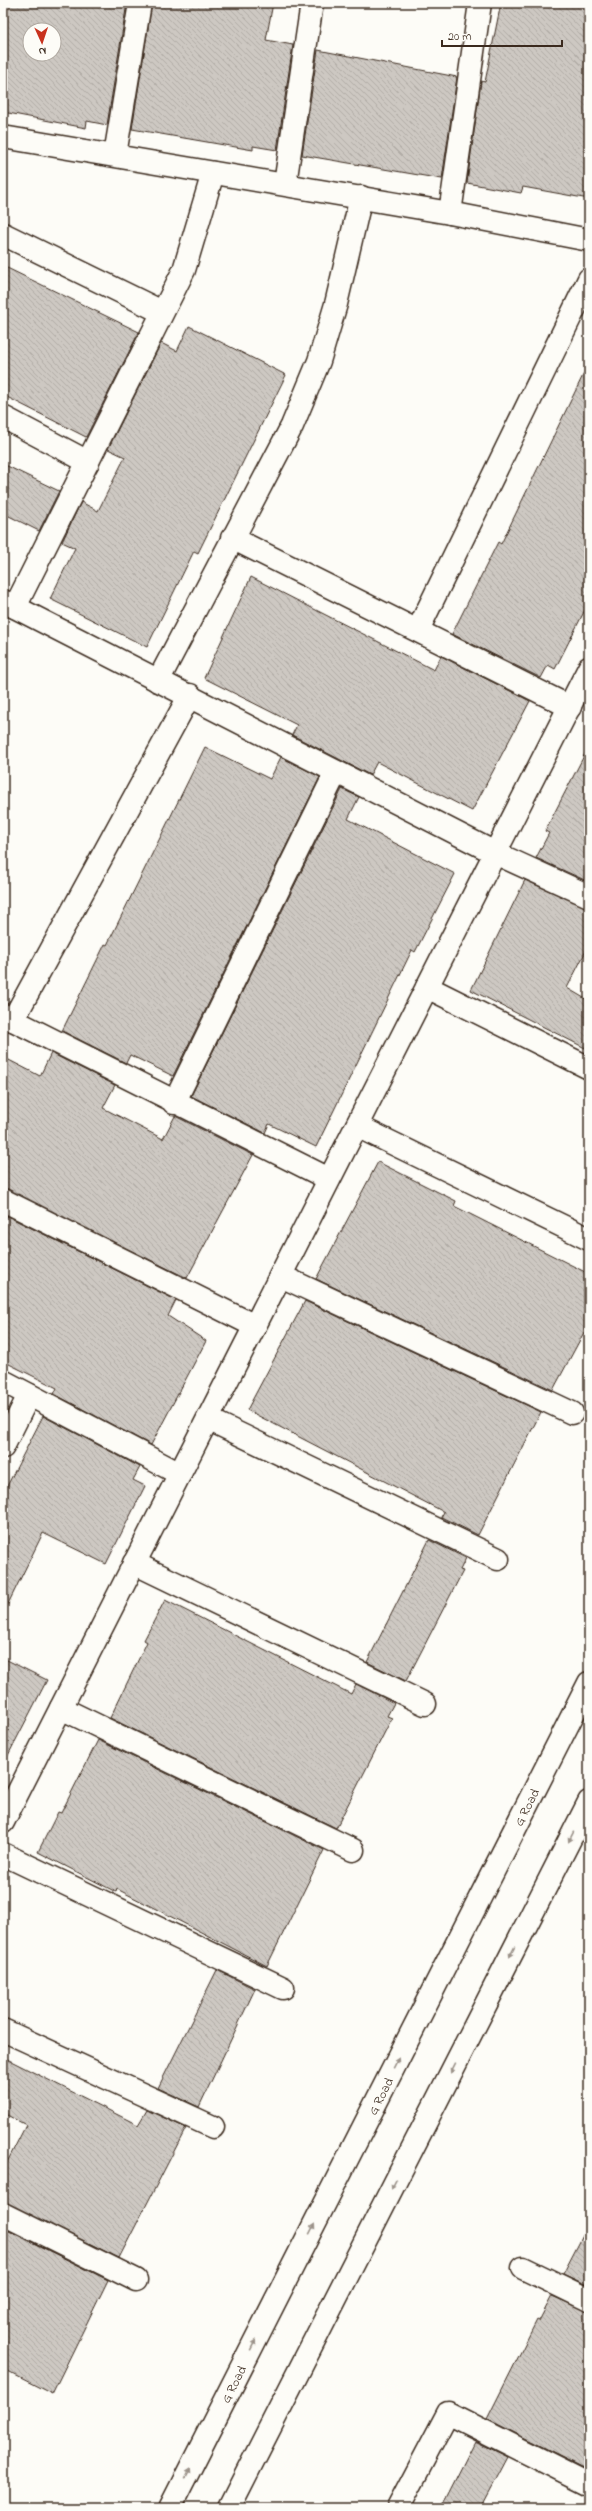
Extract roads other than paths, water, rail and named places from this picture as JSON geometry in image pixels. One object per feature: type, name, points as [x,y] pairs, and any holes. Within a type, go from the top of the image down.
[{"type":"street","points":[[115,155],[140,3]]},
{"type":"street","points":[[285,184],[312,3]]},
{"type":"street","points":[[450,212],[480,3]]},
{"type":"street","points":[[3,137],[450,212],[589,240]]},
{"type":"street","points":[[213,173],[184,270],[88,462],[9,604],[158,681],[190,695],[336,772],[495,853],[589,896]]},
{"type":"street","points":[[158,681],[292,426],[318,361],[336,304],[360,197]]},
{"type":"street","points":[[3,234],[162,312]]},
{"type":"street","points":[[418,630],[589,279]]},
{"type":"street","points":[[3,417],[88,462]]},
{"type":"street","points":[[232,538],[418,630],[579,696]]},
{"type":"street","points":[[3,1822],[10,1792],[61,1708],[495,853],[579,696],[589,668]]},
{"type":"street","points":[[190,695],[8,1018],[174,1103],[329,1179]]},
{"type":"street","points":[[174,1103],[336,772]]},
{"type":"street","points":[[427,987],[589,1068]]},
{"type":"street","points":[[357,1126],[589,1239]]},
{"type":"street","points":[[3,1200],[255,1326]]},
{"type":"street","points":[[281,1276],[572,1413]]},
{"type":"street","points":[[3,1381],[180,1474]]},
{"type":"street","points":[[3,1447],[29,1395]]},
{"type":"street","points":[[208,1419],[498,1559]]},
{"type":"street","points":[[134,1563],[425,1704]]},
{"type":"street","name":"G Road","points":[[170,2508],[589,1683]]},
{"type":"street","points":[[61,1708],[353,1850]]},
{"type":"street","points":[[229,2508],[589,1802]]},
{"type":"street","points":[[3,1854],[283,1988]]},
{"type":"street","points":[[3,2030],[213,2127]]},
{"type":"street","points":[[3,2214],[136,2280]]},
{"type":"street","points":[[523,2268],[589,2300]]},
{"type":"street","points":[[398,2508],[448,2412],[589,2484]]}]
